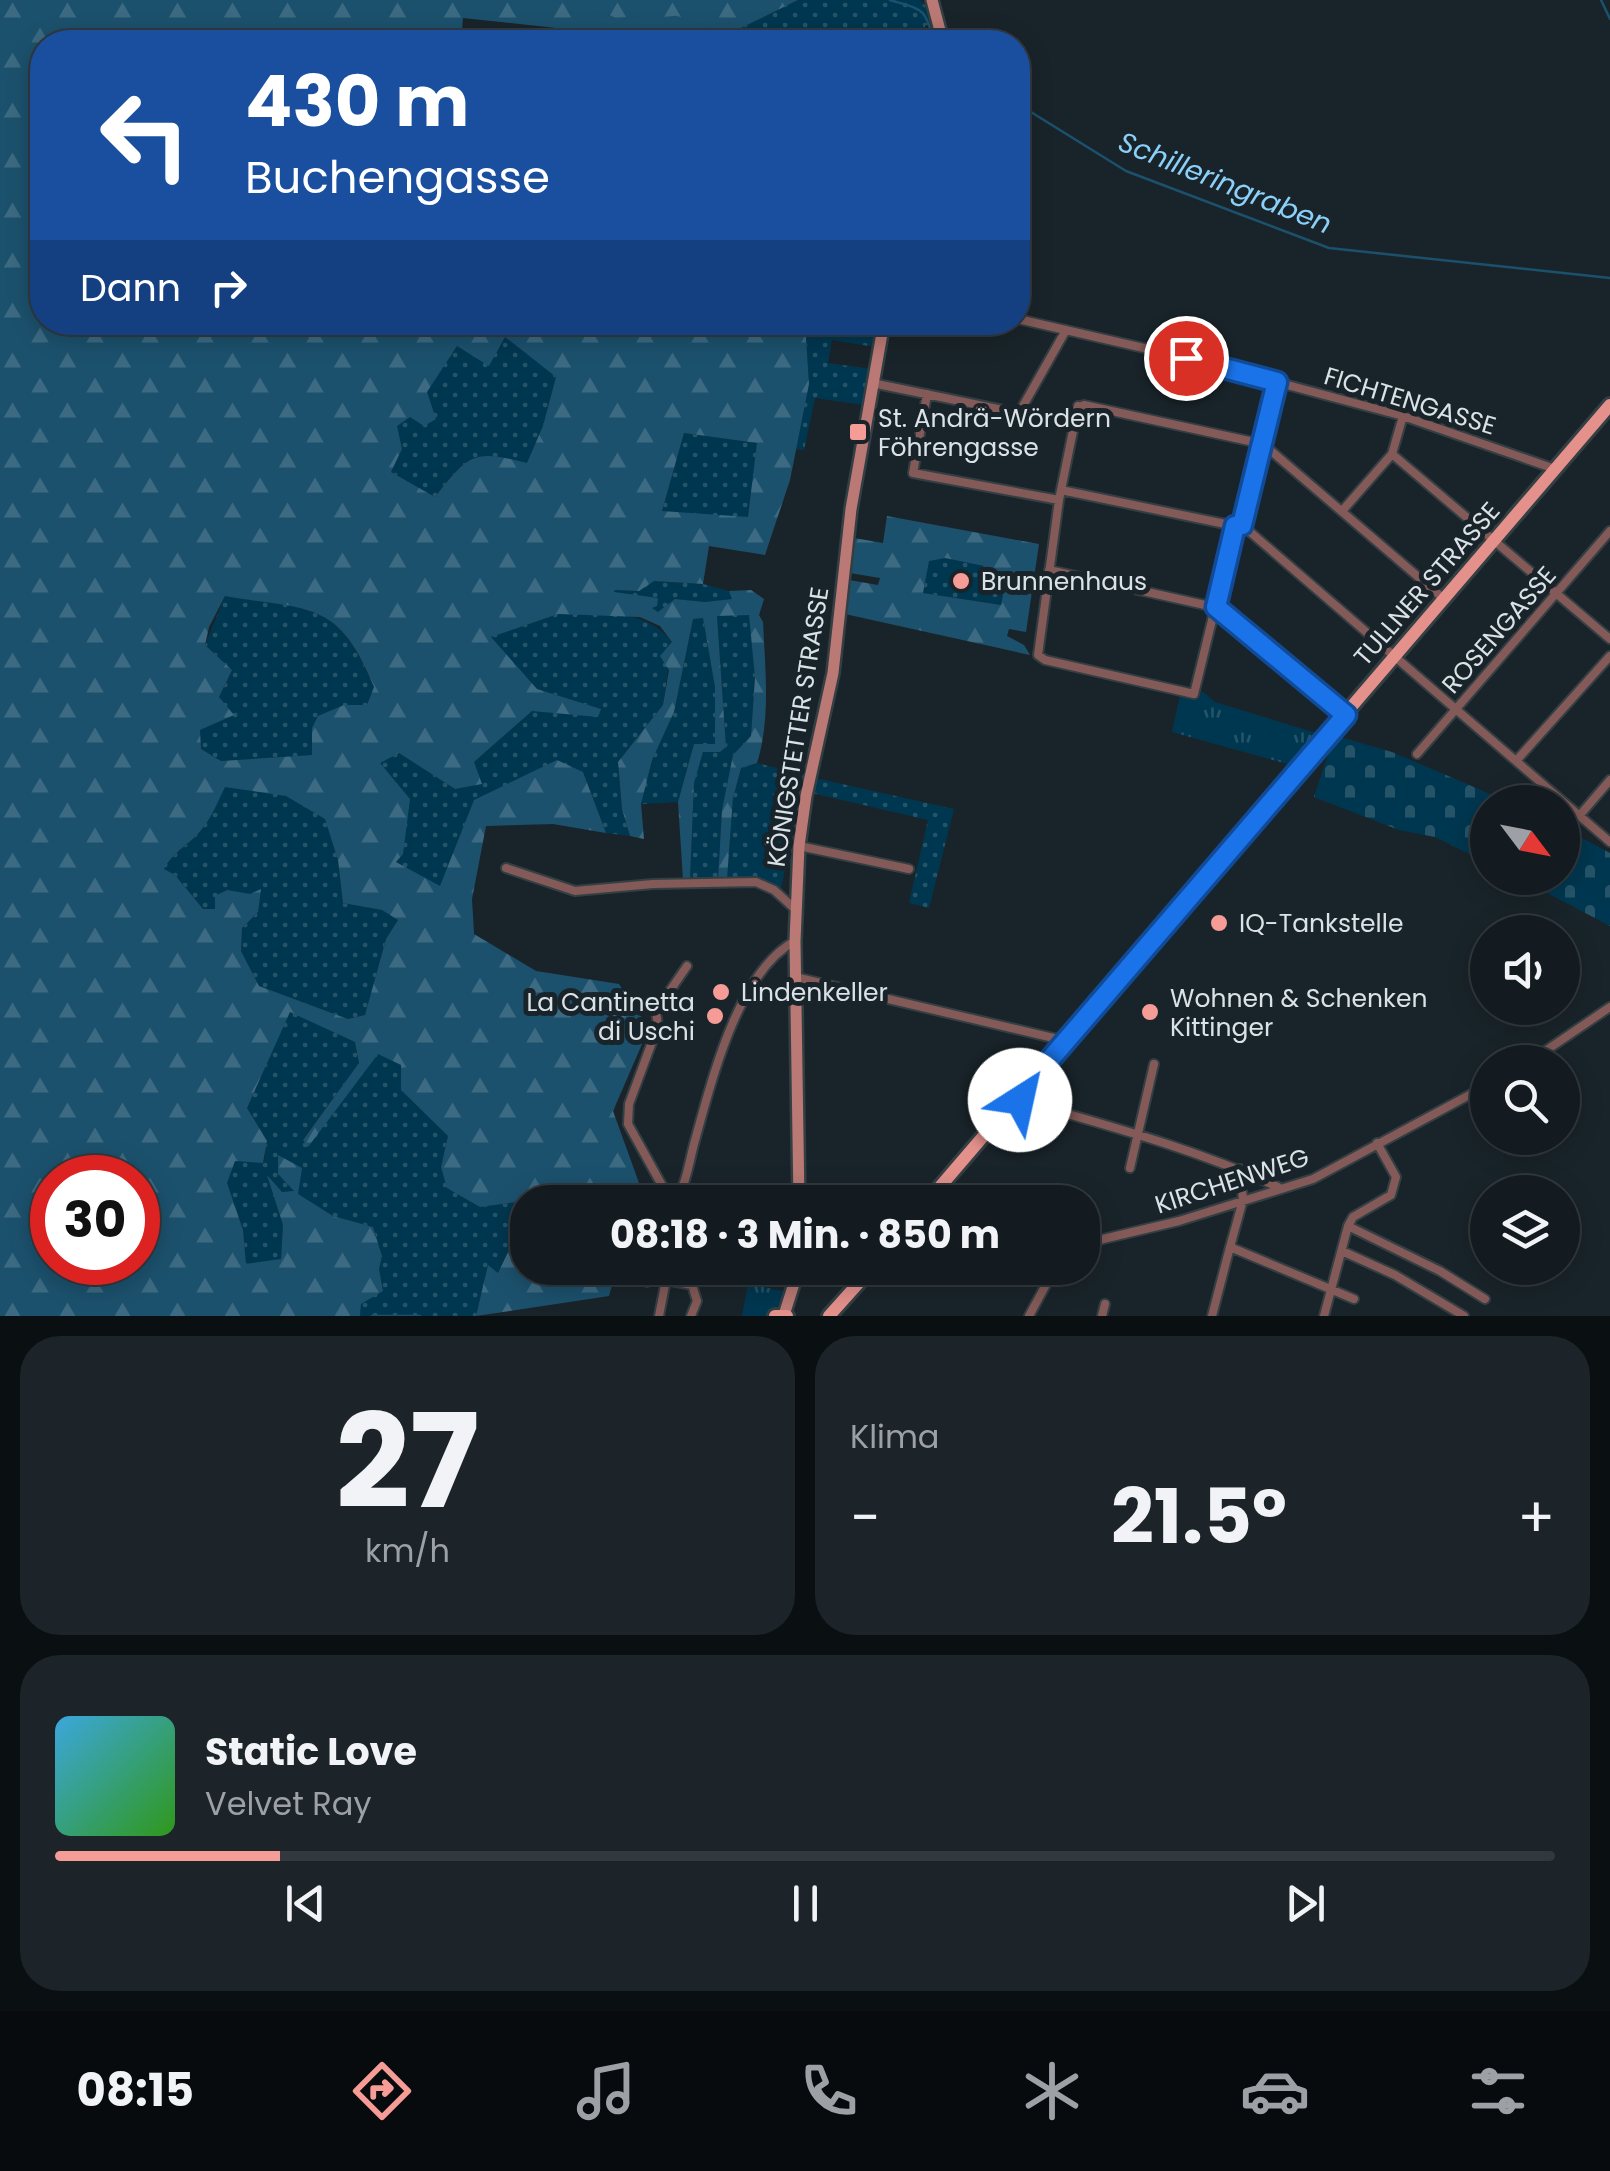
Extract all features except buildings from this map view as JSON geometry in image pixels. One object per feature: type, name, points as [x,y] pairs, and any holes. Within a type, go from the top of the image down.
[{"type":"main road","points":[[932,0],[940,30]]},
{"type":"main road","name":"KÖNIGSTETTER STRASSE","points":[[798,1185],[798,846],[833,673],[849,525],[881,335]]},
{"type":"main road","name":"TULLNER STRASSE","points":[[942,1185],[1610,405]]},
{"type":"main road","points":[[776,1316],[785,1316],[794,1285]]},
{"type":"main road","points":[[830,1316],[857,1285]]},
{"type":"street","name":"FICHTENGASSE","points":[[1030,322],[1402,416],[1555,469]]},
{"type":"street","points":[[1018,413],[1066,330]]},
{"type":"street","points":[[1078,406],[1059,500],[1038,655],[1194,694],[1277,382]]},
{"type":"street","points":[[872,383],[1056,421],[1084,405],[1263,444],[1444,599]]},
{"type":"street","points":[[927,394],[913,473],[1059,500]]},
{"type":"street","points":[[1343,510],[1392,454],[1402,416]]},
{"type":"street","points":[[1392,454],[1610,639]]},
{"type":"street","points":[[1061,490],[1238,526],[1544,785]]},
{"type":"street","name":"ROSENGASSE","points":[[1417,754],[1610,532]]},
{"type":"street","points":[[1049,570],[1216,607],[1346,715]]},
{"type":"street","points":[[1516,761],[1610,656]]},
{"type":"street","points":[[1610,780],[1580,815],[1610,842]]},
{"type":"street","points":[[798,846],[908,869]]},
{"type":"street","points":[[506,868],[574,892],[654,884],[756,882],[779,893],[795,909]]},
{"type":"street","points":[[681,1185],[721,1056],[746,992],[784,947],[795,942]]},
{"type":"street","points":[[662,1185],[628,1124],[627,1115],[658,1026],[656,1011],[687,966]]},
{"type":"street","points":[[795,978],[1066,1041]]},
{"type":"street","points":[[1554,1045],[1610,1006]]},
{"type":"street","points":[[1130,1168],[1154,1064]]},
{"type":"street","name":"KIRCHENWEG","points":[[1100,1240],[1179,1221],[1312,1178],[1470,1094]]},
{"type":"street","points":[[1016,1099],[1139,1134],[1240,1169],[1278,1187]]},
{"type":"street","points":[[1324,1316],[1348,1226],[1354,1217],[1391,1194],[1396,1176],[1378,1144]]},
{"type":"street","points":[[1212,1316],[1243,1200],[1240,1169]]},
{"type":"street","points":[[1348,1226],[1440,1270],[1486,1298]]},
{"type":"street","points":[[1230,1247],[1354,1299]]},
{"type":"street","points":[[1342,1252],[1395,1275],[1464,1316]]},
{"type":"street","points":[[659,1316],[665,1285]]},
{"type":"street","points":[[692,1285],[697,1301],[692,1316]]},
{"type":"street","points":[[1029,1316],[1045,1285]]},
{"type":"street","points":[[1102,1316],[1105,1304]]},
{"type":"green space","points":[[0,0],[798,0],[737,30],[574,30],[463,18],[462,30],[30,30],[30,335],[806,335],[809,384],[790,480],[765,555],[709,546],[703,584],[654,581],[639,591],[614,592],[658,598],[657,606],[652,608],[658,612],[675,599],[732,599],[729,591],[751,590],[764,599],[759,615],[765,658],[764,729],[757,763],[741,768],[733,798],[727,879],[718,879],[722,810],[733,755],[751,736],[755,677],[749,615],[717,616],[726,747],[720,752],[703,752],[694,783],[690,879],[683,879],[678,802],[694,744],[715,744],[715,687],[703,618],[693,619],[674,712],[652,760],[641,804],[644,839],[630,836],[622,809],[618,762],[663,705],[669,670],[660,656],[672,642],[660,626],[640,617],[558,614],[491,637],[537,689],[601,709],[598,717],[532,711],[474,762],[482,784],[455,789],[399,753],[380,763],[410,799],[403,854],[396,862],[440,886],[474,800],[557,760],[583,772],[606,833],[553,824],[486,826],[472,899],[474,934],[536,971],[619,984],[649,1028],[613,1111],[638,1185],[510,1185],[510,1203],[480,1207],[447,1188],[441,1167],[448,1136],[401,1090],[401,1065],[378,1054],[308,1147],[303,1140],[359,1063],[355,1042],[290,1012],[247,1108],[267,1141],[263,1163],[235,1161],[227,1183],[243,1230],[246,1264],[281,1259],[283,1225],[267,1175],[282,1192],[294,1191],[278,1174],[278,1155],[302,1168],[298,1194],[333,1216],[373,1227],[382,1256],[379,1269],[383,1291],[361,1304],[360,1316],[0,1316]],"holes":[[[505,337],[556,377],[543,426],[527,463],[495,456],[473,459],[435,497],[391,472],[402,449],[397,426],[410,417],[424,426],[436,419],[427,392],[457,346],[489,366]],[[684,433],[757,443],[748,517],[662,511]],[[225,596],[299,608],[333,623],[347,637],[374,687],[367,705],[344,705],[318,716],[312,728],[312,755],[221,761],[201,749],[200,730],[234,715],[219,697],[232,670],[205,645],[209,627]],[[225,787],[286,796],[325,819],[338,860],[343,903],[382,910],[398,920],[386,939],[365,1015],[348,1019],[259,986],[241,951],[242,928],[258,912],[261,889],[250,894],[227,890],[215,896],[215,909],[203,909],[175,875],[164,869],[202,829]]]},
{"type":"green space","points":[[798,0],[920,0],[930,11],[934,26],[925,25],[926,30],[737,30]]},
{"type":"green space","points":[[806,335],[877,335],[875,347],[832,340],[828,363],[871,369],[864,405],[815,398],[804,450],[795,449],[809,384]]},
{"type":"green space","points":[[505,337],[556,377],[543,426],[527,464],[495,457],[473,459],[435,497],[391,472],[402,449],[396,425],[410,417],[457,346]]},
{"type":"green space","points":[[684,433],[758,443],[748,518],[662,511]]},
{"type":"green space","points":[[887,516],[1039,544],[1026,632],[1009,629],[1007,636],[1024,645],[1030,655],[845,614],[849,580],[878,585],[880,578],[850,573],[854,538],[883,543]],"holes":[[[945,558],[989,567],[993,593],[1003,595],[1001,605],[923,593],[929,561]]]},
{"type":"green space","points":[[945,558],[989,567],[993,593],[1003,595],[1001,605],[923,593],[929,560]]},
{"type":"green space","points":[[653,581],[703,584],[729,591],[733,599],[675,599],[659,612],[650,608],[658,598],[614,593],[639,591]]},
{"type":"green space","points":[[225,596],[317,614],[333,623],[361,659],[374,688],[367,706],[344,705],[312,728],[312,755],[221,761],[201,749],[200,730],[233,715],[219,697],[232,670],[205,645]]},
{"type":"green space","points":[[558,614],[635,618],[661,631],[672,642],[663,705],[618,762],[622,809],[630,836],[606,833],[583,772],[474,800],[440,887],[396,862],[379,762],[399,753],[455,789],[481,784],[473,763],[532,711],[600,709],[537,689],[490,637]]},
{"type":"green space","points":[[717,615],[750,615],[755,677],[751,737],[733,755],[722,810],[718,879],[690,879],[694,783],[703,752],[720,752],[726,747]]},
{"type":"green space","points":[[703,618],[715,687],[715,745],[694,744],[678,802],[641,804],[652,759],[674,712],[693,619]]},
{"type":"green space","points":[[1202,691],[1215,702],[1316,733],[1291,765],[1172,732],[1180,696],[1198,699]]},
{"type":"green space","points":[[1340,737],[1392,752],[1470,785],[1470,854],[1435,837],[1399,830],[1314,797],[1330,749]]},
{"type":"green space","points":[[757,763],[804,775],[792,866],[785,868],[781,889],[757,880],[727,879],[733,798],[741,768]]},
{"type":"green space","points":[[815,778],[954,809],[929,908],[909,903],[928,820],[812,793]]},
{"type":"green space","points":[[225,786],[286,795],[326,819],[338,860],[343,903],[382,910],[398,919],[386,939],[365,1015],[348,1019],[259,986],[241,951],[242,928],[258,912],[250,894],[215,910],[203,909],[175,875],[163,869],[202,829]]},
{"type":"green space","points":[[1580,837],[1610,853],[1610,926],[1551,895],[1580,895]]},
{"type":"green space","points":[[290,1011],[355,1042],[359,1064],[303,1139],[308,1146],[377,1053],[401,1065],[401,1090],[448,1136],[441,1167],[480,1207],[510,1203],[510,1248],[498,1273],[488,1266],[476,1316],[360,1316],[361,1304],[383,1290],[379,1269],[382,1255],[373,1227],[333,1216],[297,1194],[278,1156],[278,1174],[295,1192],[282,1192],[268,1178],[283,1225],[281,1260],[246,1265],[243,1230],[227,1183],[234,1161],[264,1162],[267,1141],[247,1108]]},
{"type":"green space","points":[[510,1248],[510,1285],[612,1285],[609,1296],[476,1316],[488,1265],[498,1273]]},
{"type":"green space","points":[[748,1285],[783,1291],[784,1300],[767,1316],[742,1316]]},
{"type":"waterway","name":"Schilleringraben","points":[[502,0],[525,0]]},
{"type":"waterway","name":"Schilleringraben","points":[[558,0],[595,9],[617,20],[676,17],[698,24],[734,21],[773,0]]},
{"type":"waterway","name":"Schilleringraben","points":[[890,0],[921,12],[930,30]]},
{"type":"waterway","points":[[1601,0],[1610,19]]},
{"type":"waterway","name":"Schilleringraben","points":[[1030,111],[1126,171],[1329,248],[1610,278]]},
{"type":"waterway","points":[[372,1316],[420,1316]]},
{"type":"place","name":"St. Andrä-Wördern Föhrengasse","points":[[858,432]]},
{"type":"place","name":"Brunnenhaus","points":[[961,581]]},
{"type":"place","name":"IQ-Tankstelle","points":[[1219,923]]},
{"type":"place","name":"Lindenkeller","points":[[721,992]]},
{"type":"place","name":"Wohnen & Schenken Kittinger","points":[[1150,1012]]},
{"type":"place","name":"La Cantinetta di Uschi","points":[[715,1016]]},
{"type":"route","points":[[1020,1100],[1016,1099],[1122,973],[1346,715],[1216,607],[1235,526],[1242,525],[1277,382],[1186,358]]}]
